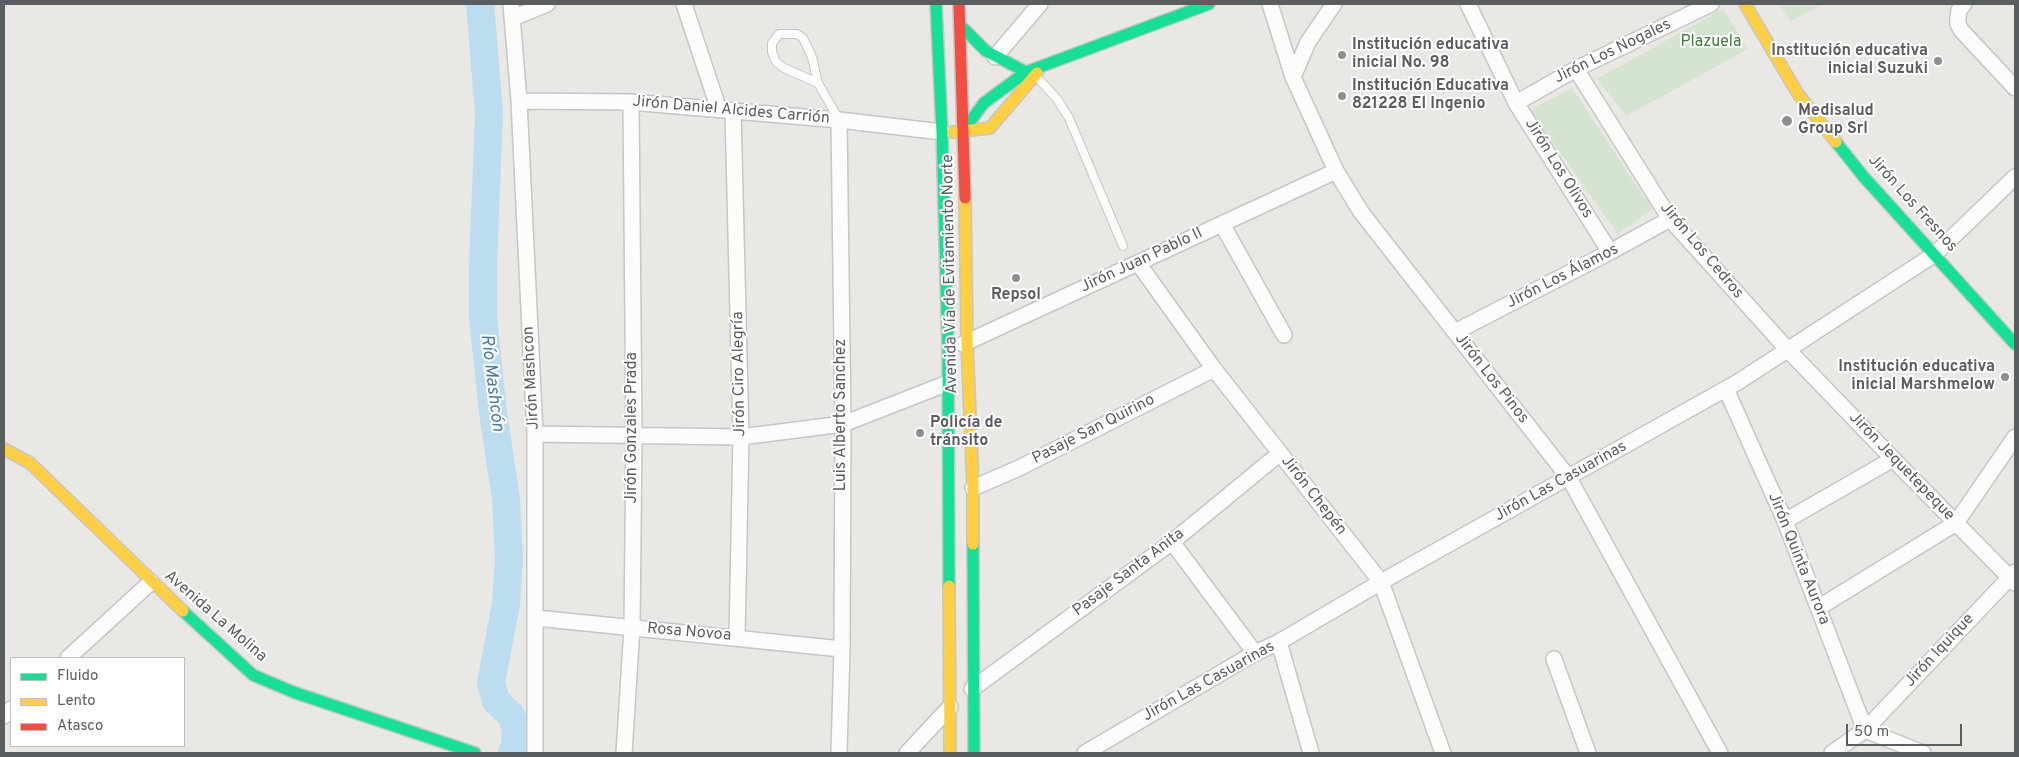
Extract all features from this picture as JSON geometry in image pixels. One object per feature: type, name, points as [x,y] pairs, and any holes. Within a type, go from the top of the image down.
[{"type":"main road","name":"Avenida Vía de Evitamiento Norte","points":[[936,4],[942,132],[948,351],[950,753]]},
{"type":"main road","name":"Avenida Vía de Evitamiento Norte","points":[[959,4],[962,132],[965,169],[967,342],[973,488],[974,753]]},
{"type":"main road","points":[[962,132],[984,103],[1046,64],[1208,4]]},
{"type":"main road","name":"Jirón Los Fresnos","points":[[1745,4],[1798,94],[1864,176],[2015,344]]},
{"type":"main road","points":[[960,25],[986,51],[1030,74]]},
{"type":"main road","points":[[942,132],[962,132],[990,128],[1030,74]]},
{"type":"main road","name":"Avenida La Molina","points":[[4,449],[30,464],[151,582],[253,675],[436,746],[452,746],[475,753]]},
{"type":"street","points":[[512,11],[547,4]]},
{"type":"street","name":"Jirón Ciro Alegría","points":[[684,4],[726,110],[741,437],[737,637]]},
{"type":"street","points":[[995,57],[1040,4]]},
{"type":"street","name":"Jirón Los Pinos","points":[[1270,4],[1293,77],[1336,171],[1361,212],[1570,478],[1720,753]]},
{"type":"street","points":[[1293,77],[1308,42],[1334,4]]},
{"type":"street","name":"Jirón Los Olivos","points":[[1468,4],[1516,102],[1610,252]]},
{"type":"street","name":"Jirón Los Nogales","points":[[1516,102],[1576,69],[1711,4]]},
{"type":"street","points":[[1964,4],[1959,10],[1958,16],[1958,24],[1961,30],[2015,88]]},
{"type":"street","name":"Jirón Mashcon","points":[[512,11],[519,101],[535,434],[535,753]]},
{"type":"street","name":"Jirón Los Cedros","points":[[1576,69],[1670,219],[1788,350]]},
{"type":"street","name":"Jirón Daniel Alcides Carrión","points":[[519,101],[631,102],[839,120],[942,132]]},
{"type":"street","name":"Jirón Gonzales Prada","points":[[624,753],[632,628],[634,436],[631,102]]},
{"type":"street","name":"Luis Alberto Sanchez","points":[[839,120],[843,424],[842,649],[839,753]]},
{"type":"street","name":"Jirón Juan Pablo II","points":[[948,351],[1336,171]]},
{"type":"street","name":"Jirón Las Casuarinas","points":[[1085,753],[1255,653],[1280,642],[1380,582],[1570,478],[1726,389],[1935,254],[2015,177]]},
{"type":"street","name":"Jirón Los Álamos","points":[[1455,332],[1670,219]]},
{"type":"street","points":[[1222,224],[1284,335]]},
{"type":"street","name":"Jirón Chepén","points":[[1138,263],[1214,369],[1380,582],[1443,753]]},
{"type":"street","name":"Jirón Jequetepeque","points":[[1788,350],[1892,459],[2014,578]]},
{"type":"street","name":"Pasaje San Quirino","points":[[973,488],[1020,468],[1214,369]]},
{"type":"street","points":[[535,434],[741,437],[843,424],[948,383]]},
{"type":"street","name":"Jirón Quinta Aurora","points":[[1726,389],[1785,521],[1865,730]]},
{"type":"street","points":[[1818,608],[1956,523],[2015,437]]},
{"type":"street","name":"Pasaje Santa Anita","points":[[907,753],[949,708],[975,687],[1172,542],[1279,454]]},
{"type":"street","points":[[1785,521],[1892,459]]},
{"type":"street","points":[[1172,542],[1255,653]]},
{"type":"street","name":"Jirón Iquique","points":[[1832,753],[1865,730],[2014,578]]},
{"type":"street","points":[[69,657],[151,582]]},
{"type":"street","name":"Rosa Novoa","points":[[536,618],[842,649]]},
{"type":"street","points":[[1280,642],[1311,753]]},
{"type":"street","points":[[1554,659],[1588,753]]},
{"type":"street","points":[[1865,730],[1923,753]]},
{"type":"lane","name":"Luis Alberto Sanchez","points":[[818,83],[784,68],[776,62],[772,52],[772,44],[779,34],[797,34],[802,38],[812,57],[818,83],[839,120]]},
{"type":"lane","points":[[1030,74],[1057,98],[1069,118],[1123,246]]},
{"type":"green space","name":"Plazuela","points":[[1778,4],[1823,4],[1791,21]]},
{"type":"green space","name":"Plazuela","points":[[1723,9],[1748,49],[1626,116],[1597,79]]},
{"type":"green space","points":[[1572,88],[1652,209],[1618,234],[1530,110]]},
{"type":"waterway","name":"Río Mashcón","points":[[480,4],[489,113],[483,265],[483,318],[493,412],[506,500],[509,560],[506,604],[491,683],[496,701],[511,715],[516,730],[515,746],[512,753]]},
{"type":"traffic: fast","points":[[936,4],[942,132],[948,351],[949,586]]},
{"type":"traffic: fast","points":[[962,132],[984,103],[1026,72],[1209,4]]},
{"type":"traffic: fast","points":[[960,25],[986,51],[1026,72]]},
{"type":"traffic: fast","points":[[1836,142],[1863,176],[2015,344]]},
{"type":"traffic: fast","points":[[973,544],[974,753]]},
{"type":"traffic: fast","points":[[183,611],[253,675],[293,692],[475,753]]},
{"type":"traffic: slow","points":[[1745,4],[1798,94],[1836,142]]},
{"type":"traffic: slow","points":[[953,132],[990,128],[1037,73]]},
{"type":"traffic: slow","points":[[965,198],[973,544]]},
{"type":"traffic: slow","points":[[4,449],[30,463],[183,611]]},
{"type":"traffic: slow","points":[[949,586],[950,753]]},
{"type":"traffic: jam","points":[[959,4],[965,198]]},
{"type":"place","name":"Institución educativa inicial No. 98","points":[[1342,55]]},
{"type":"place","name":"Institución educativa inicial Suzuki","points":[[1938,61]]},
{"type":"place","name":"Institución Educativa 821228 El Ingenio","points":[[1342,96]]},
{"type":"place","name":"Medisalud Group Srl","points":[[1787,121]]},
{"type":"place","name":"Repsol","points":[[1016,278]]},
{"type":"place","name":"Institución educativa inicial Marshmelow","points":[[2005,377]]},
{"type":"place","name":"Policía de tránsito","points":[[920,433]]}]
